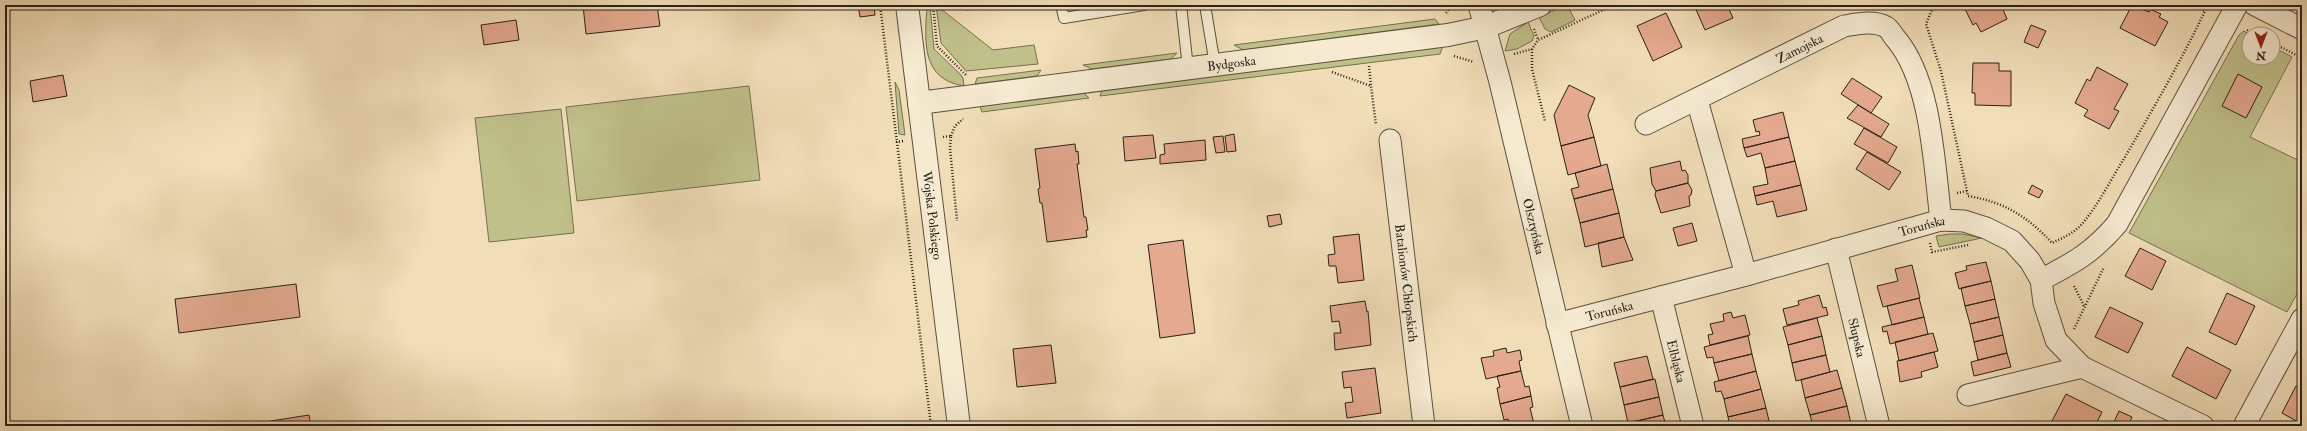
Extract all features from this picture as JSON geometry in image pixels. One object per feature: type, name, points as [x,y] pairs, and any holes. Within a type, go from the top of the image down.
[{"type":"street","name":"Wojska Polskiego","points":[[907,5],[959,426]]},
{"type":"street","name":"Olsztyńska","points":[[1479,5],[1495,60],[1582,426]]},
{"type":"street","name":"Bydgoska","points":[[919,103],[1448,35],[1486,27],[1540,5]]},
{"type":"street","points":[[2041,280],[2074,263],[2098,246],[2118,224],[2236,5]]},
{"type":"street","points":[[2255,5],[2302,29]]},
{"type":"street","name":"Zamojska","points":[[1646,124],[1844,26],[1866,23],[1887,27],[1907,52],[1919,82],[1931,136],[1941,220]]},
{"type":"street","points":[[1697,100],[1746,275]]},
{"type":"street","name":"Batalionów Chłopskich","points":[[1390,140],[1424,426]]},
{"type":"street","name":"Toruńska","points":[[1557,324],[1746,275],[1941,220],[1964,221],[1986,228],[2012,241],[2030,261],[2041,280],[2044,303],[2056,340],[2082,367],[2203,426]]},
{"type":"street","name":"Słupska","points":[[1836,249],[1879,426]]},
{"type":"street","name":"Elbląska","points":[[1661,297],[1694,426]]},
{"type":"street","points":[[2244,426],[2302,319]]},
{"type":"street","points":[[1968,395],[2082,367]]},
{"type":"lane","points":[[1061,5],[1064,18],[1144,5]]},
{"type":"lane","points":[[1180,5],[1188,68]]},
{"type":"lane","points":[[1205,5],[1215,65]]},
{"type":"path","points":[[880,5],[898,142]]},
{"type":"path","points":[[933,5],[937,46],[967,76]]},
{"type":"path","points":[[1544,121],[1532,69],[1532,49],[1538,40],[1614,5]]},
{"type":"path","points":[[1934,5],[1926,24],[1941,71],[1968,196],[1984,199],[2020,214],[2033,223],[2052,243],[2068,236],[2082,224],[2120,164],[2152,110],[2205,10],[2195,5]]},
{"type":"path","points":[[2281,47],[2302,58]]},
{"type":"path","points":[[1451,55],[1479,64],[1532,49]]},
{"type":"path","points":[[1369,66],[1377,131],[1390,140]]},
{"type":"path","points":[[1328,70],[1371,86]]},
{"type":"path","points":[[951,136],[955,126],[968,117]]},
{"type":"path","points":[[2076,336],[2073,330],[2106,264]]},
{"type":"green space","points":[[927,5],[930,5],[934,49],[960,74],[963,78],[964,86],[950,82],[939,75],[932,67],[926,44]]},
{"type":"green space","points":[[936,5],[993,50],[1034,45],[1038,64],[966,71],[941,43]]},
{"type":"green space","points":[[1567,5],[1575,20],[1551,32],[1545,29],[1539,17]]},
{"type":"green space","points":[[1435,19],[1439,24],[1243,50],[1234,45]]},
{"type":"green space","points":[[1528,22],[1534,36],[1532,41],[1517,49],[1505,51],[1510,34]]},
{"type":"green space","points":[[2241,33],[2241,66],[2281,66],[2281,51],[2292,57],[2250,137],[2302,162],[2302,285],[2287,312],[2129,233]]},
{"type":"green space","points":[[1443,46],[1440,54],[1100,96],[1102,90]]},
{"type":"green space","points":[[1177,53],[1171,59],[1092,69],[1083,65]]},
{"type":"green space","points":[[1041,70],[1037,76],[975,84],[977,78]]},
{"type":"green space","points":[[895,82],[899,90],[905,135],[899,134]]},
{"type":"green space","points":[[749,86],[760,180],[577,201],[566,107]]},
{"type":"green space","points":[[1084,93],[1089,98],[982,112],[980,106]]},
{"type":"green space","points":[[561,109],[574,233],[489,242],[475,118]]},
{"type":"green space","points":[[1962,234],[1982,238],[1939,247],[1936,236]]},
{"type":"building","points":[[583,5],[657,5],[660,26],[586,34]]},
{"type":"building","points":[[858,5],[874,5],[875,15],[860,17]]},
{"type":"building","points":[[967,5],[981,5],[981,8],[967,10]]},
{"type":"building","points":[[1694,5],[1727,5],[1733,18],[1705,30]]},
{"type":"building","points":[[1967,5],[2001,5],[2007,19],[1981,32],[1976,23],[1973,25],[1965,9],[1968,7]]},
{"type":"building","points":[[2132,5],[2149,12],[2150,9],[2161,14],[2159,17],[2168,22],[2155,46],[2120,28]]},
{"type":"building","points":[[1666,13],[1682,47],[1653,61],[1637,26]]},
{"type":"building","points":[[516,20],[519,40],[484,45],[481,25]]},
{"type":"building","points":[[2031,25],[2046,31],[2038,48],[2024,42]]},
{"type":"building","points":[[1973,63],[1999,63],[1999,71],[2011,71],[2011,106],[1975,105],[1975,93],[1972,93]]},
{"type":"building","points":[[2097,67],[2128,84],[2114,109],[2119,111],[2109,129],[2084,116],[2088,110],[2075,103],[2087,79],[2090,81]]},
{"type":"building","points":[[2238,74],[2262,87],[2246,118],[2222,106]]},
{"type":"building","points":[[63,75],[67,96],[33,102],[30,81]]},
{"type":"building","points":[[1852,78],[1882,97],[1871,113],[1841,94]]},
{"type":"building","points":[[1569,85],[1595,98],[1588,115],[1594,137],[1561,146],[1554,115]]},
{"type":"building","points":[[1858,105],[1889,124],[1881,137],[1847,118]]},
{"type":"building","points":[[1783,112],[1789,137],[1744,148],[1742,139],[1760,135],[1759,131],[1756,132],[1753,120]]},
{"type":"building","points":[[1864,128],[1897,147],[1888,163],[1854,144]]},
{"type":"building","points":[[1234,134],[1236,151],[1227,152],[1225,136]]},
{"type":"building","points":[[1153,135],[1156,158],[1125,161],[1123,137]]},
{"type":"building","points":[[1223,136],[1225,152],[1216,153],[1213,137]]},
{"type":"building","points":[[1594,137],[1601,166],[1568,175],[1561,146]]},
{"type":"building","points":[[1789,137],[1795,161],[1765,168],[1761,153],[1747,157],[1744,148]]},
{"type":"building","points":[[1205,140],[1206,160],[1160,164],[1160,155],[1165,154],[1164,144]]},
{"type":"building","points":[[1075,144],[1076,152],[1078,151],[1079,164],[1077,164],[1084,217],[1086,217],[1088,230],[1086,230],[1087,237],[1047,242],[1042,203],[1040,203],[1038,189],[1040,188],[1035,149]]},
{"type":"building","points":[[1867,152],[1901,172],[1889,190],[1856,169]]},
{"type":"building","points":[[1680,161],[1682,171],[1685,170],[1688,175],[1688,183],[1656,191],[1652,184],[1650,168]]},
{"type":"building","points":[[1795,161],[1801,185],[1755,196],[1753,187],[1768,184],[1765,168]]},
{"type":"building","points":[[1607,164],[1613,189],[1574,199],[1571,189],[1579,187],[1575,173]]},
{"type":"building","points":[[1688,183],[1692,190],[1691,195],[1689,196],[1690,206],[1661,213],[1655,195],[1656,191]]},
{"type":"building","points":[[1801,185],[1807,210],[1777,217],[1773,201],[1757,205],[1755,196]]},
{"type":"building","points":[[2032,185],[2043,191],[2039,198],[2028,193]]},
{"type":"building","points":[[1613,189],[1619,213],[1580,223],[1574,199]]},
{"type":"building","points":[[1619,213],[1624,237],[1585,247],[1580,223]]},
{"type":"building","points":[[1280,214],[1282,224],[1269,227],[1267,216]]},
{"type":"building","points":[[1692,223],[1697,241],[1678,246],[1673,228]]},
{"type":"building","points":[[1359,234],[1364,280],[1338,283],[1336,266],[1329,266],[1328,255],[1335,254],[1333,237]]},
{"type":"building","points":[[1624,237],[1633,260],[1602,267],[1598,243]]},
{"type":"building","points":[[1183,240],[1195,333],[1160,338],[1148,245]]},
{"type":"building","points":[[2140,248],[2166,261],[2152,290],[2125,276]]},
{"type":"building","points":[[1986,262],[1991,281],[1959,289],[1955,273],[1967,270],[1966,266]]},
{"type":"building","points":[[1912,265],[1920,298],[1883,307],[1877,286],[1898,281],[1895,269]]},
{"type":"building","points":[[1991,281],[1995,299],[1965,306],[1961,288]]},
{"type":"building","points":[[296,284],[300,317],[179,333],[175,299]]},
{"type":"building","points":[[2227,293],[2255,306],[2236,345],[2209,332]]},
{"type":"building","points":[[1819,295],[1823,308],[1826,307],[1828,315],[1787,325],[1783,309],[1799,305],[1798,301]]},
{"type":"building","points":[[1919,298],[1924,317],[1892,325],[1887,306]]},
{"type":"building","points":[[1995,299],[1999,317],[1970,324],[1965,306]]},
{"type":"building","points":[[1365,301],[1367,312],[1368,311],[1371,345],[1335,350],[1334,333],[1341,333],[1339,321],[1332,322],[1330,306]]},
{"type":"building","points":[[2110,307],[2143,323],[2128,353],[2095,337]]},
{"type":"building","points":[[1731,312],[1733,318],[1745,315],[1750,335],[1710,345],[1708,335],[1713,334],[1710,324],[1724,321],[1723,314]]},
{"type":"building","points":[[1924,317],[1928,334],[1890,344],[1887,331],[1883,332],[1882,327]]},
{"type":"building","points":[[1999,317],[2003,335],[1974,342],[1970,324]]},
{"type":"building","points":[[1817,318],[1822,336],[1788,345],[1783,327]]},
{"type":"building","points":[[1933,333],[1938,351],[1899,361],[1895,342]]},
{"type":"building","points":[[2003,335],[2007,353],[1978,360],[1974,342]]},
{"type":"building","points":[[1748,336],[1752,354],[1714,363],[1713,357],[1707,358],[1704,347]]},
{"type":"building","points":[[1822,336],[1826,355],[1792,363],[1788,345]]},
{"type":"building","points":[[1051,345],[1056,383],[1017,387],[1013,349]]},
{"type":"building","points":[[2187,347],[2231,370],[2216,399],[2172,376]]},
{"type":"building","points":[[1506,348],[1507,353],[1520,350],[1522,360],[1519,361],[1521,371],[1486,379],[1481,358],[1494,356],[1493,351]]},
{"type":"building","points":[[1934,352],[1938,367],[1921,372],[1922,377],[1900,382],[1897,361]]},
{"type":"building","points":[[2007,353],[2011,367],[1974,376],[1971,362]]},
{"type":"building","points":[[1752,354],[1756,371],[1719,381],[1714,363]]},
{"type":"building","points":[[1826,355],[1830,372],[1796,381],[1792,363]]},
{"type":"building","points":[[1647,356],[1653,379],[1620,387],[1614,363]]},
{"type":"building","points":[[1375,368],[1381,413],[1347,418],[1345,403],[1353,402],[1351,387],[1344,388],[1342,372]]},
{"type":"building","points":[[1837,370],[1842,388],[1805,398],[1801,380]]},
{"type":"building","points":[[1521,371],[1525,387],[1529,386],[1531,396],[1500,404],[1497,388],[1500,387],[1497,376]]},
{"type":"building","points":[[1756,371],[1761,389],[1724,399],[1721,391],[1716,392],[1714,382]]},
{"type":"building","points":[[1655,379],[1659,397],[1624,405],[1620,387]]},
{"type":"building","points":[[2296,386],[2302,389],[2302,414],[2298,422],[2282,413]]},
{"type":"building","points":[[1842,388],[1847,406],[1810,415],[1805,398]]},
{"type":"building","points":[[1761,389],[1766,408],[1728,417],[1724,399]]},
{"type":"building","points":[[2066,394],[2102,412],[2095,426],[2063,426],[2052,421]]},
{"type":"building","points":[[1531,396],[1533,407],[1530,408],[1534,424],[1510,426],[1508,419],[1504,420],[1500,404]]},
{"type":"building","points":[[1659,397],[1663,415],[1628,423],[1624,405]]},
{"type":"building","points":[[1847,406],[1851,424],[1843,426],[1813,426],[1810,415]]},
{"type":"building","points":[[1766,408],[1770,425],[1730,426],[1728,417]]},
{"type":"building","points":[[2119,411],[2132,417],[2128,426],[2112,426]]},
{"type":"building","points":[[309,415],[311,426],[239,426]]},
{"type":"building","points":[[1663,415],[1666,426],[1629,426],[1628,423]]},
{"type":"building","points":[[1133,422],[1134,426],[1101,426]]}]
